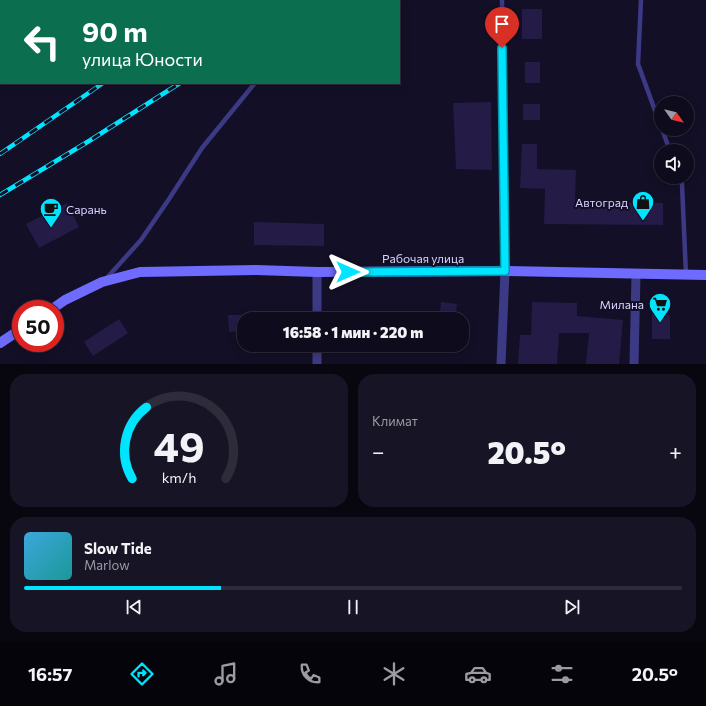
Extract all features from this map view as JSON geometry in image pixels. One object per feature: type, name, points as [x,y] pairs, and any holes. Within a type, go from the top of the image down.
[{"type":"main road","name":"Рабочая улица","points":[[64,301],[102,282],[140,272],[256,270],[317,272],[505,271],[636,275],[706,275]]},
{"type":"main road","points":[[0,343],[12,335]]},
{"type":"street","points":[[501,364],[505,271]]},
{"type":"street","points":[[317,272],[317,312]]},
{"type":"street","points":[[634,364],[636,275]]},
{"type":"street","points":[[317,352],[317,364]]},
{"type":"lane","points":[[502,0],[505,271]]},
{"type":"lane","points":[[641,0],[638,64],[654,109]]},
{"type":"lane","points":[[102,282],[141,240],[202,148],[254,84]]},
{"type":"lane","points":[[682,184],[686,275]]},
{"type":"building","points":[[522,9],[542,9],[542,39],[522,39]]},
{"type":"building","points":[[525,62],[540,62],[540,83],[525,83]]},
{"type":"building","points":[[491,102],[492,170],[456,169],[453,103]]},
{"type":"building","points":[[523,104],[540,104],[540,120],[523,120]]},
{"type":"building","points":[[522,144],[537,144],[537,169],[576,170],[575,202],[663,203],[663,225],[544,224],[545,189],[520,188]]},
{"type":"building","points":[[67,203],[79,227],[39,248],[26,224]]},
{"type":"building","points":[[254,222],[324,224],[324,246],[254,245]]},
{"type":"building","points":[[441,302],[457,304],[456,312],[440,312]]},
{"type":"building","points":[[532,302],[577,303],[577,316],[623,320],[619,364],[586,364],[589,333],[559,333],[557,364],[518,364],[520,335],[531,335]]},
{"type":"building","points":[[652,314],[670,315],[670,339],[652,339]]},
{"type":"building","points":[[228,315],[237,315],[237,331],[229,332]]},
{"type":"building","points":[[119,319],[128,333],[93,356],[84,342]]},
{"type":"railway","points":[[0,154],[102,84]]},
{"type":"railway","points":[[0,195],[178,84]]},
{"type":"place","name":"Автоград","points":[[643,222]]},
{"type":"place","name":"Сарань","points":[[51,228]]},
{"type":"place","name":"Милана","points":[[660,324]]},
{"type":"route","points":[[348,272],[505,271],[502,48]]}]
